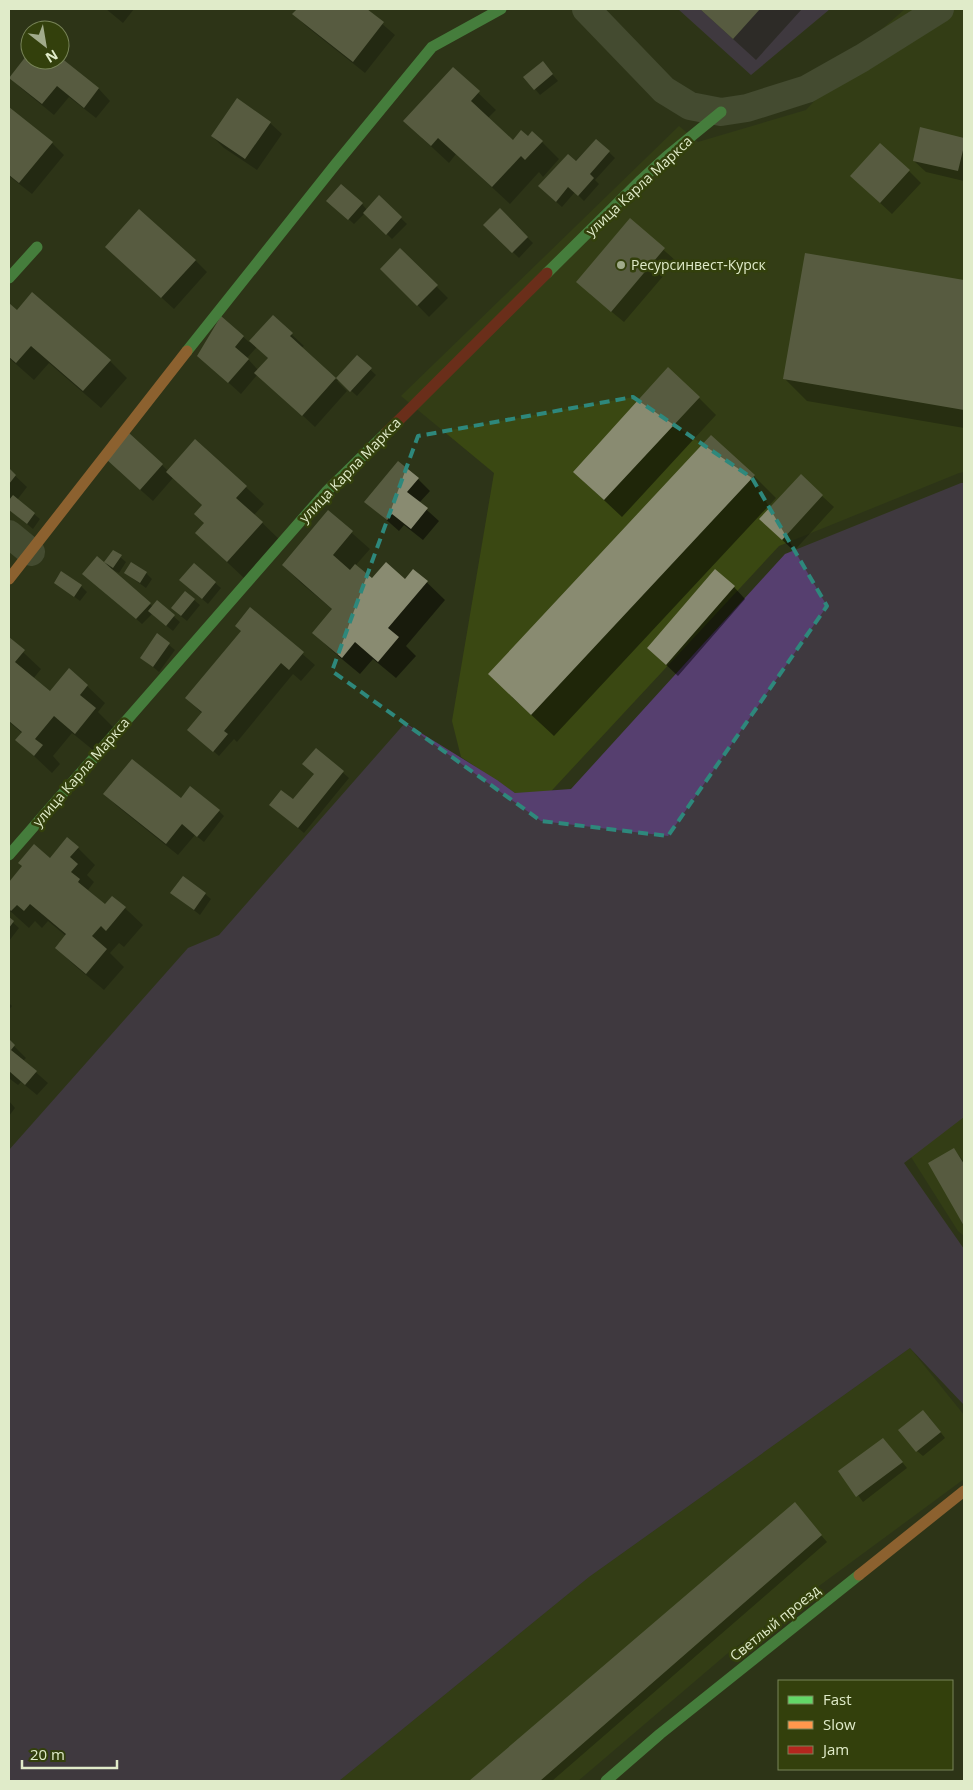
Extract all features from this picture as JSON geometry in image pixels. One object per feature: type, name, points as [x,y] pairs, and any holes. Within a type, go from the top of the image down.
[{"type":"street","points":[[9,579],[335,166],[432,47],[501,9]]},
{"type":"street","points":[[586,9],[664,90],[690,106],[721,112],[747,108],[807,89],[862,58],[940,9]]},
{"type":"street","name":"улица Карла Маркса","points":[[9,856],[326,492],[641,180],[721,112]]},
{"type":"street","points":[[9,278],[37,247]]},
{"type":"street","points":[[9,534],[31,552]]},
{"type":"street","name":"Светлый проезд","points":[[606,1781],[660,1734],[964,1491]]},
{"type":"highlighted area","points":[[633,397],[752,478],[827,606],[668,836],[541,821],[332,671],[418,436]]},
{"type":"shaded area","points":[[678,9],[830,9],[751,75]]},
{"type":"shaded area","points":[[905,9],[964,9],[964,472],[779,546],[542,801],[515,793],[461,757],[452,721],[494,473],[401,396],[679,126],[698,142],[806,110],[881,30]]},
{"type":"shaded area","points":[[964,483],[964,1117],[904,1163],[964,1249],[964,1405],[910,1348],[589,1577],[339,1781],[9,1781],[9,1150],[188,948],[219,935],[405,723],[515,793],[571,789],[785,554]]},
{"type":"shaded area","points":[[964,1103],[964,1236],[958,1231],[906,1149]]},
{"type":"shaded area","points":[[910,1348],[964,1415],[964,1479],[728,1653],[578,1781],[339,1781],[589,1577]]},
{"type":"building","points":[[297,9],[367,9],[384,22],[353,62],[292,14]]},
{"type":"building","points":[[700,9],[760,9],[733,39]]},
{"type":"building","points":[[543,61],[553,74],[534,90],[523,77]]},
{"type":"building","points":[[20,64],[20,70],[70,70],[70,65],[99,88],[84,108],[57,86],[42,104],[9,78]]},
{"type":"building","points":[[453,67],[480,91],[471,101],[513,140],[521,130],[528,136],[532,131],[543,141],[525,160],[521,156],[492,187],[438,138],[431,146],[403,121]]},
{"type":"building","points":[[237,98],[271,122],[245,159],[211,136]]},
{"type":"building","points":[[9,107],[53,142],[19,183],[9,175]]},
{"type":"building","points":[[920,127],[964,138],[958,171],[913,161]]},
{"type":"building","points":[[596,139],[610,151],[590,174],[594,178],[578,196],[568,187],[556,202],[538,186],[568,154],[576,161]]},
{"type":"building","points":[[880,143],[910,170],[880,203],[850,176]]},
{"type":"building","points":[[341,184],[363,203],[348,220],[326,201]]},
{"type":"building","points":[[379,195],[402,217],[386,235],[363,213]]},
{"type":"building","points":[[500,208],[528,237],[512,253],[483,225]]},
{"type":"building","points":[[139,209],[196,260],[161,298],[105,247]]},
{"type":"building","name":"Ресурсинвест-Курск","points":[[630,218],[665,248],[611,312],[576,282]]},
{"type":"building","points":[[400,248],[438,285],[417,306],[380,269]]},
{"type":"building","points":[[805,253],[964,280],[964,410],[783,379]]},
{"type":"building","points":[[32,292],[111,360],[83,391],[31,346],[16,363],[9,357],[9,303],[17,310]]},
{"type":"building","points":[[273,315],[293,333],[290,336],[336,378],[302,416],[254,373],[268,358],[249,341]]},
{"type":"building","points":[[221,316],[244,336],[235,347],[249,359],[228,383],[197,356]]},
{"type":"building","points":[[357,355],[372,368],[350,392],[336,378]]},
{"type":"building","points":[[668,367],[700,397],[604,500],[573,472]]},
{"type":"building","points":[[129,433],[163,464],[140,490],[106,459]]},
{"type":"building","points":[[711,435],[755,475],[531,715],[488,674]]},
{"type":"building","points":[[195,439],[247,486],[236,498],[263,522],[227,562],[195,533],[204,523],[194,514],[202,505],[166,472]]},
{"type":"building","points":[[398,461],[419,478],[407,492],[428,508],[411,529],[392,514],[387,520],[364,502]]},
{"type":"building","points":[[9,468],[16,475],[9,484]]},
{"type":"building","points":[[801,474],[823,495],[782,540],[759,519]]},
{"type":"building","points":[[13,495],[35,513],[27,524],[9,510],[9,500]]},
{"type":"building","points":[[328,510],[353,531],[333,555],[350,570],[355,564],[372,578],[386,562],[405,579],[413,569],[428,581],[388,628],[399,637],[378,662],[355,642],[342,658],[312,633],[332,609],[282,565]]},
{"type":"building","points":[[113,550],[122,555],[113,568],[104,562]]},
{"type":"building","points":[[97,556],[151,603],[136,619],[82,574]]},
{"type":"building","points":[[131,562],[147,572],[140,583],[124,573]]},
{"type":"building","points":[[194,563],[216,582],[202,599],[179,580]]},
{"type":"building","points":[[715,569],[735,586],[666,665],[647,648]]},
{"type":"building","points":[[61,571],[82,585],[74,597],[54,583]]},
{"type":"building","points":[[185,591],[195,599],[181,616],[171,608]]},
{"type":"building","points":[[157,600],[175,615],[166,626],[148,611]]},
{"type":"building","points":[[250,607],[304,652],[289,670],[281,663],[224,731],[228,734],[213,752],[187,730],[202,712],[185,698],[241,631],[235,626]]},
{"type":"building","points":[[157,633],[170,643],[153,667],[140,658]]},
{"type":"building","points":[[9,637],[25,650],[15,662],[50,691],[69,668],[88,685],[80,695],[96,708],[75,734],[54,716],[35,739],[43,745],[34,756],[15,740],[22,732],[9,721]]},
{"type":"building","points":[[316,748],[344,771],[298,828],[269,805],[281,790],[293,799],[314,774],[302,764]]},
{"type":"building","points":[[132,759],[181,798],[190,786],[220,810],[197,837],[182,824],[166,844],[103,794]]},
{"type":"building","points":[[67,837],[79,847],[70,857],[78,864],[71,872],[80,879],[78,882],[105,904],[112,896],[126,907],[106,931],[101,926],[92,936],[107,949],[86,974],[55,948],[66,934],[30,904],[24,911],[17,905],[11,911],[9,909],[9,882],[22,866],[18,863],[34,844],[50,858]]},
{"type":"building","points":[[183,876],[206,893],[194,910],[170,893]]},
{"type":"building","points":[[9,917],[14,921],[9,928]]},
{"type":"building","points":[[9,1039],[15,1045],[11,1050],[37,1071],[25,1085],[9,1071]]},
{"type":"building","points":[[954,1148],[964,1164],[964,1226],[928,1163]]},
{"type":"building","points":[[923,1410],[941,1432],[916,1452],[898,1430]]},
{"type":"building","points":[[883,1438],[903,1462],[856,1497],[838,1471]]},
{"type":"building","points":[[795,1502],[822,1535],[540,1781],[469,1781]]},
{"type":"traffic: fast","points":[[187,351],[432,47],[501,9]]},
{"type":"traffic: fast","points":[[547,273],[641,180],[721,112]]},
{"type":"traffic: fast","points":[[9,278],[37,247]]},
{"type":"traffic: fast","points":[[9,855],[326,492],[386,433]]},
{"type":"traffic: fast","points":[[606,1781],[660,1734],[859,1575]]},
{"type":"traffic: slow","points":[[9,579],[187,351]]},
{"type":"traffic: slow","points":[[859,1575],[964,1491]]},
{"type":"traffic: jam","points":[[386,433],[547,273]]},
{"type":"place","name":"Ресурсинвест-Курск","points":[[621,265]]}]
